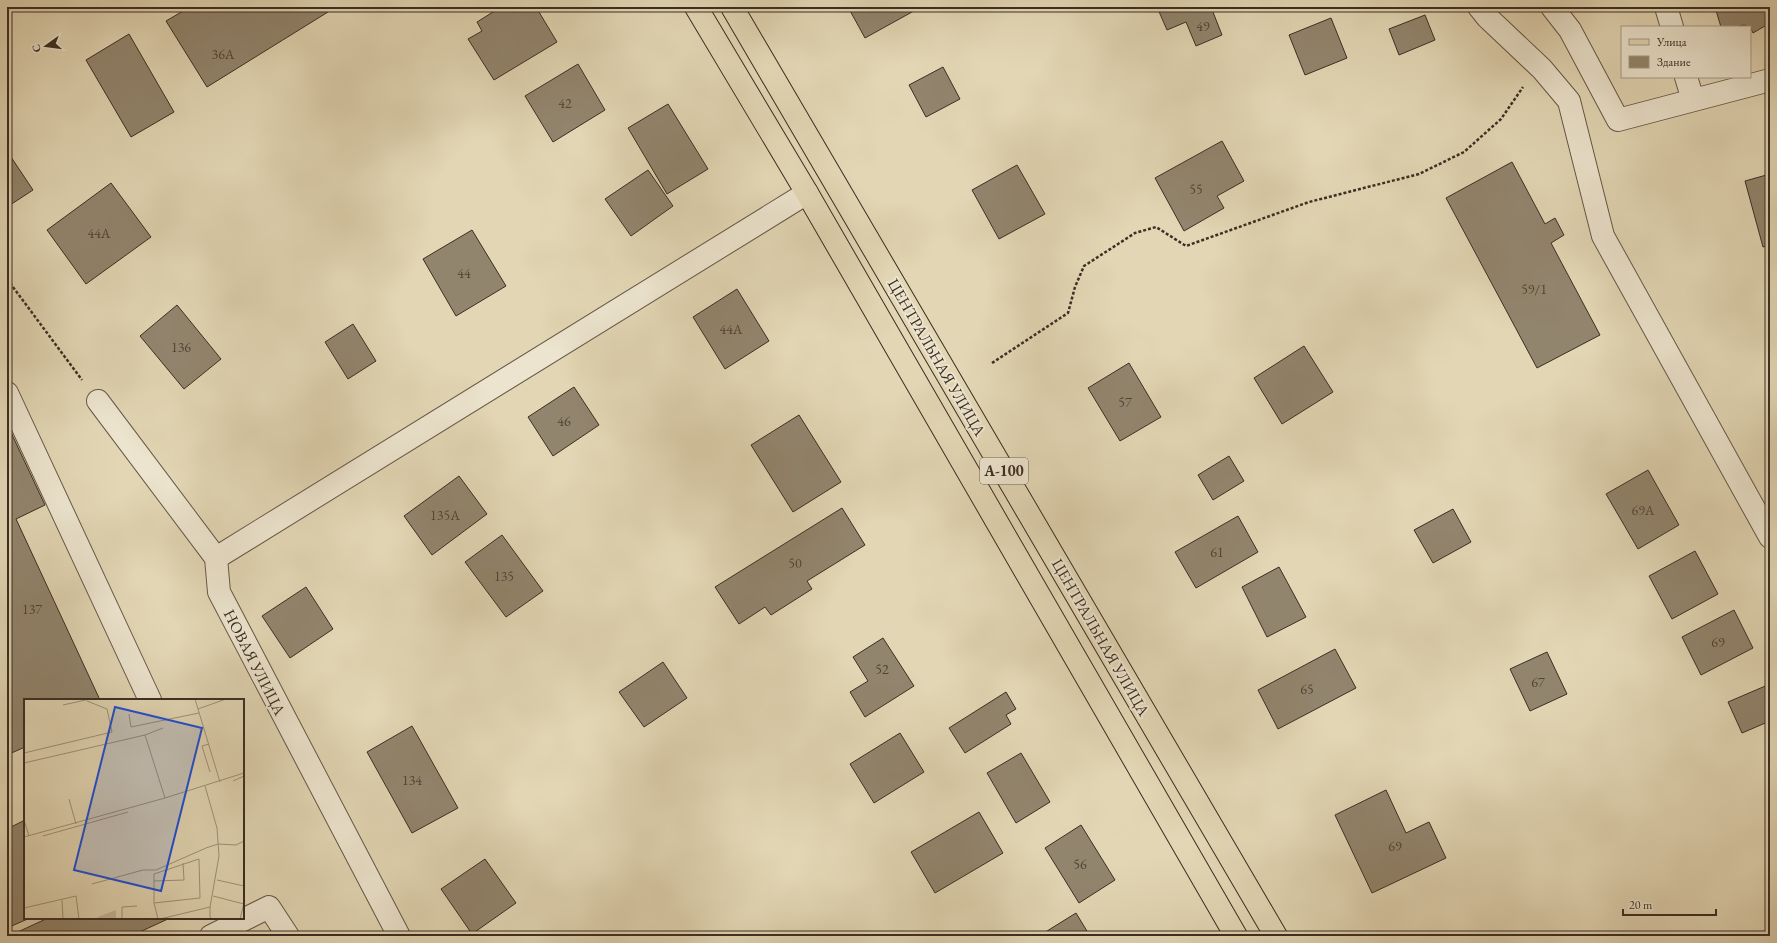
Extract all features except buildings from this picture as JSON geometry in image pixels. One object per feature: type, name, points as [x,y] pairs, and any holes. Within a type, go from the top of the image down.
[{"type":"main road","name":"ЦЕНТРАЛЬНАЯ УЛИЦА","points":[[696,7],[807,194],[1236,936]]},
{"type":"main road","name":"ЦЕНТРАЛЬНАЯ УЛИЦА","points":[[732,7],[1276,936]]},
{"type":"street","points":[[1479,7],[1487,17],[1542,69],[1569,101],[1603,236],[1770,537]]},
{"type":"street","points":[[1552,7],[1570,30],[1618,120],[1770,80]]},
{"type":"street","points":[[1666,7],[1672,26]]},
{"type":"street","points":[[1686,78],[1693,100]]},
{"type":"street","points":[[98,401],[216,558],[807,194]]},
{"type":"street","points":[[7,393],[150,699]]},
{"type":"street","name":"НОВАЯ УЛИЦА","points":[[216,558],[219,592],[399,936]]},
{"type":"street","points":[[211,936],[269,907],[288,936]]},
{"type":"path","points":[[992,363],[1068,313],[1075,288],[1084,266],[1135,233],[1156,227],[1186,246],[1309,202],[1419,174],[1464,152],[1501,119],[1523,86],[1528,55]]},
{"type":"path","points":[[7,279],[98,401]]}]
